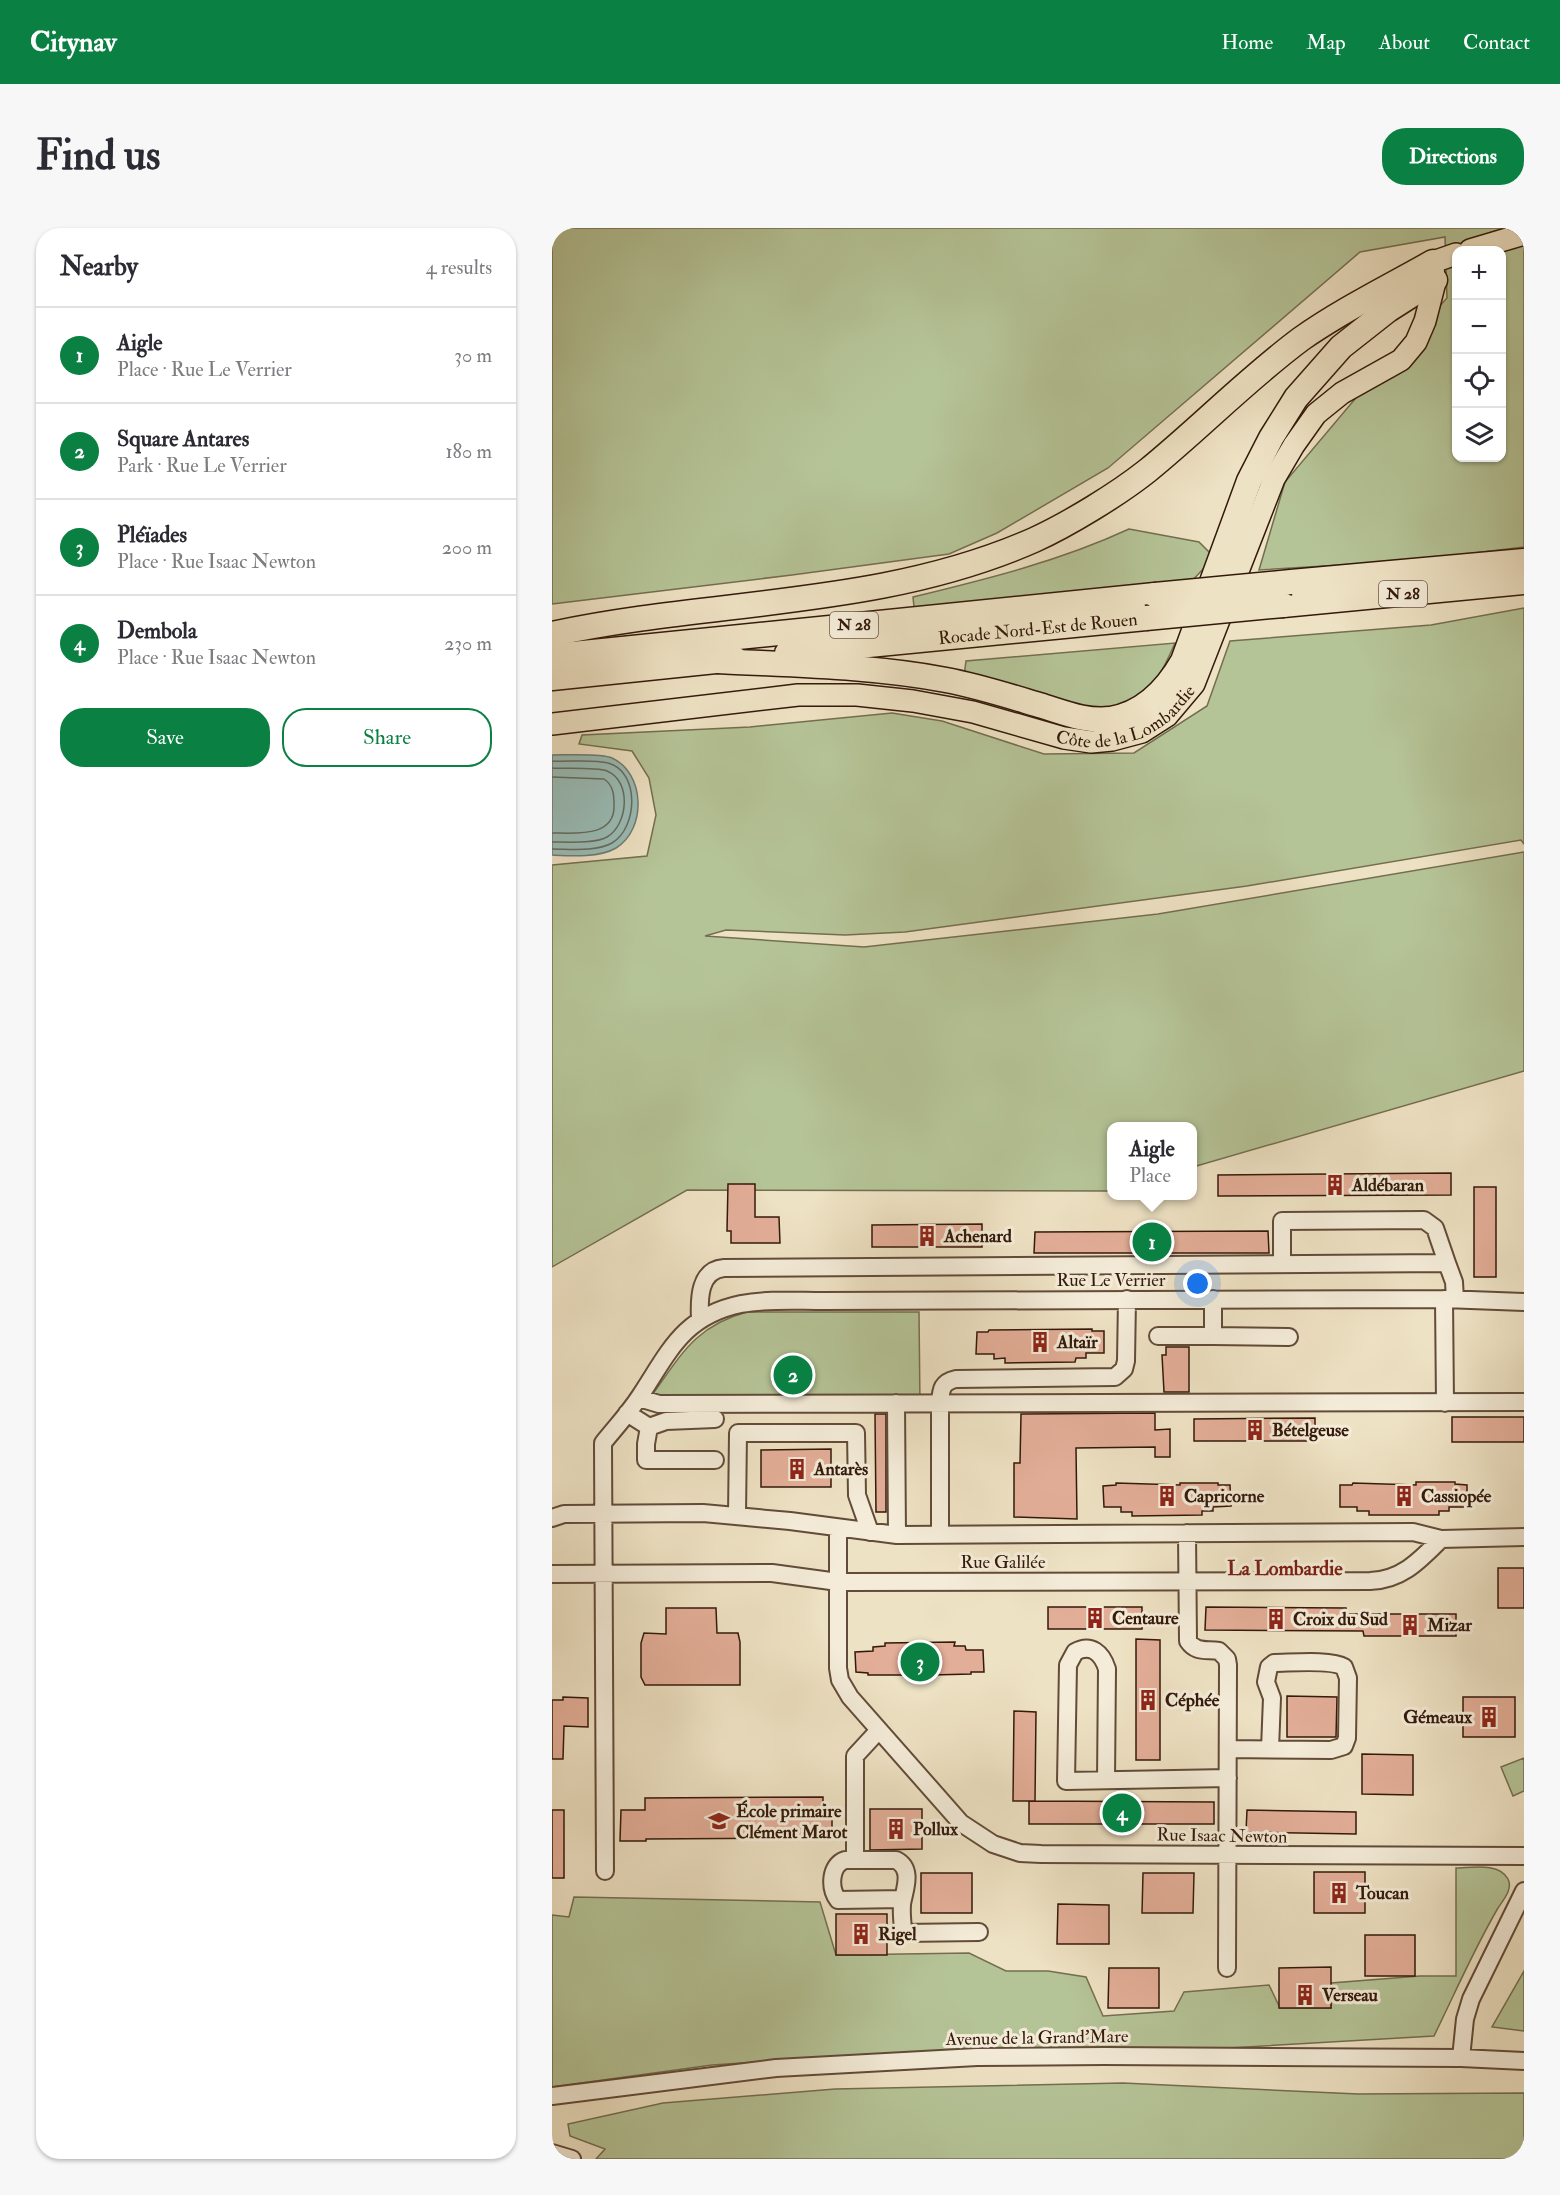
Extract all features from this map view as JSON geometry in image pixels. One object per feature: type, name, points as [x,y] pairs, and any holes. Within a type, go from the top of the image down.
[{"type":"highway","points":[[552,634],[606,622],[824,597],[899,582],[974,563],[1036,539],[1089,509],[1146,472],[1301,339],[1342,314],[1434,271]]},
{"type":"highway","points":[[718,661],[908,674],[969,685],[1083,719],[1113,719],[1143,707],[1160,694],[1172,680],[1183,661],[1249,481],[1270,438],[1296,398],[1341,347],[1434,271]]},
{"type":"highway","name":"Rocade Nord-Est de Rouen","points":[[552,678],[1146,618],[1287,593],[1524,561]]},
{"type":"highway","name":"Rocade Nord-Est de Rouen","points":[[552,656],[1155,595],[1287,593],[1524,582]]},
{"type":"main road","points":[[1483,246],[1516,236]]},
{"type":"main road","points":[[1496,246],[1516,236]]},
{"type":"main road","points":[[1434,271],[1452,258]]},
{"type":"main road","points":[[1434,271],[1452,269]]},
{"type":"main road","name":"Côte de la Lombardie","points":[[552,724],[798,695],[857,695],[914,701],[974,712],[1064,738],[1091,742],[1112,740],[1142,732],[1167,716],[1194,684],[1274,479],[1294,445],[1316,414],[1342,393],[1401,360],[1410,351],[1425,321],[1434,271]]},
{"type":"street","points":[[1282,1264],[1282,1221],[1424,1220],[1435,1228],[1454,1282],[1449,1299],[1445,1403]]},
{"type":"street","points":[[605,1871],[603,1443],[639,1398],[663,1359],[680,1337],[700,1318],[703,1282],[713,1271],[724,1268],[1448,1263]]},
{"type":"street","points":[[940,1534],[940,1402],[941,1389],[944,1384],[956,1379],[1115,1377],[1124,1369],[1126,1361],[1127,1299]]},
{"type":"street","points":[[1213,1299],[1213,1336]]},
{"type":"street","name":"Rue Le Verrier","points":[[700,1318],[724,1309],[758,1302],[1449,1299],[1524,1302]]},
{"type":"street","points":[[1158,1336],[1288,1337]]},
{"type":"street","points":[[639,1398],[659,1404],[1524,1402]]},
{"type":"street","points":[[896,1403],[897,1535]]},
{"type":"street","points":[[627,1413],[649,1427]]},
{"type":"street","points":[[649,1427],[666,1420],[715,1419]]},
{"type":"street","points":[[649,1427],[646,1460],[715,1460]]},
{"type":"street","points":[[737,1515],[738,1433],[856,1433],[857,1495],[870,1532]]},
{"type":"street","name":"Rue Galilée","points":[[552,1518],[564,1514],[703,1513],[737,1515],[897,1535],[1413,1532],[1441,1539],[1524,1537]]},
{"type":"street","name":"Rue Isaac Newton","points":[[838,1528],[838,1668],[840,1680],[850,1697],[961,1823],[985,1840],[1000,1847],[1041,1854],[1524,1856]]},
{"type":"street","points":[[1187,1533],[1188,1641],[1192,1648],[1199,1651],[1219,1651],[1227,1659],[1227,1968]]},
{"type":"street","name":"Rue Galilée","points":[[552,1574],[772,1573],[838,1582],[1385,1580],[1399,1575],[1420,1560],[1441,1539]]},
{"type":"street","points":[[1106,1780],[1107,1669],[1101,1655],[1087,1648],[1075,1652],[1068,1665],[1066,1781],[1228,1778]]},
{"type":"street","points":[[1228,1749],[1331,1750],[1344,1746],[1347,1738],[1348,1690],[1347,1672],[1344,1667],[1337,1663],[1274,1663],[1269,1667],[1266,1682],[1272,1698],[1270,1749]]},
{"type":"street","points":[[855,1860],[855,1756],[856,1752],[879,1730]]},
{"type":"street","points":[[903,1899],[838,1900],[834,1891],[834,1868],[838,1862],[896,1860],[906,1871],[903,1933],[979,1932]]},
{"type":"street","points":[[1461,2058],[1465,2019],[1471,1999],[1524,1891]]},
{"type":"street","name":"Avenue de la Grand'Mare","points":[[552,2096],[776,2068],[977,2057],[1461,2058],[1524,2061]]},
{"type":"street","points":[[552,2153],[572,2159]]},
{"type":"green space","points":[[552,228],[1524,228],[1524,547],[1407,561],[1259,570],[1285,482],[1355,399],[1447,298],[1445,237],[1360,252],[1108,468],[997,533],[949,554],[552,604]]},
{"type":"green space","points":[[1129,529],[1199,542],[1210,553],[1205,567],[1190,583],[914,607],[913,597],[1050,560]]},
{"type":"green space","points":[[1524,608],[1524,844],[1521,840],[1247,886],[905,932],[845,935],[726,930],[705,936],[864,947],[1158,914],[1524,852],[1524,1071],[1197,1166],[1197,1122],[1107,1122],[1107,1191],[687,1190],[552,1267],[552,865],[647,856],[656,815],[649,778],[632,751],[579,744],[582,735],[750,727],[892,713],[942,721],[1044,754],[1134,753],[1207,706],[1230,641],[1431,625]]},
{"type":"green space","points":[[1175,643],[1157,678],[1145,694],[1129,704],[1111,709],[1091,710],[1046,702],[964,676],[966,661]]},
{"type":"green space","points":[[747,1312],[919,1312],[920,1406],[650,1398],[680,1356],[701,1335],[729,1318]]},
{"type":"green space","points":[[1524,1758],[1524,1791],[1513,1796],[1501,1767]]},
{"type":"green space","points":[[1484,1867],[1498,1870],[1508,1879],[1509,1886],[1434,2036],[1193,2050],[871,2054],[712,2065],[552,2087],[552,1915],[569,1917],[574,1897],[820,1902],[836,1955],[969,1953],[1006,1971],[1048,1971],[1086,1977],[1103,2016],[1174,2011],[1184,1992],[1269,1985],[1280,2008],[1331,2008],[1331,1983],[1420,1976],[1456,1976],[1456,1868]]},
{"type":"green space","points":[[1524,1971],[1524,2031],[1492,2027]]},
{"type":"green space","points":[[1123,2083],[1358,2094],[1524,2093],[1524,2159],[596,2159],[605,2149],[570,2136],[568,2124],[663,2103],[835,2089]]},
{"type":"water","points":[[552,755],[607,756],[623,765],[631,776],[636,788],[637,815],[626,839],[616,848],[593,855],[552,855]]},
{"type":"building","name":"Aldébaran","points":[[1451,1173],[1451,1195],[1218,1196],[1218,1175]]},
{"type":"building","points":[[728,1184],[755,1184],[755,1217],[779,1217],[780,1243],[731,1243],[731,1231],[727,1231]]},
{"type":"building","points":[[1474,1187],[1496,1187],[1496,1277],[1474,1277]]},
{"type":"building","name":"Achenard","points":[[982,1224],[982,1247],[872,1247],[872,1225]]},
{"type":"building","points":[[1268,1231],[1269,1253],[1034,1253],[1035,1232]]},
{"type":"building","name":"Altaïr","points":[[1092,1329],[1092,1331],[1104,1331],[1104,1353],[1086,1353],[1086,1358],[1076,1358],[1075,1362],[1005,1363],[1005,1358],[994,1359],[994,1354],[976,1354],[977,1332]]},
{"type":"building","points":[[1166,1347],[1189,1347],[1189,1392],[1164,1392],[1162,1355],[1166,1355]]},
{"type":"building","points":[[1155,1413],[1155,1430],[1170,1429],[1170,1457],[1155,1457],[1155,1447],[1076,1448],[1077,1519],[1014,1517],[1014,1463],[1020,1463],[1021,1414]]},
{"type":"building","points":[[875,1414],[886,1414],[886,1512],[876,1512]]},
{"type":"building","points":[[1452,1417],[1524,1417],[1524,1442],[1452,1442]]},
{"type":"building","name":"Bételgeuse","points":[[1315,1418],[1315,1441],[1194,1441],[1194,1419]]},
{"type":"building","name":"Antarès","points":[[831,1449],[831,1487],[761,1487],[761,1450]]},
{"type":"building","name":"Cassiopée","points":[[1416,1482],[1455,1482],[1455,1484],[1467,1485],[1467,1507],[1449,1507],[1449,1511],[1439,1511],[1439,1515],[1369,1515],[1369,1511],[1357,1511],[1357,1507],[1340,1507],[1340,1485],[1352,1485],[1353,1483],[1416,1485]]},
{"type":"building","name":"Capricorne","points":[[1116,1483],[1230,1485],[1231,1506],[1213,1507],[1213,1511],[1202,1511],[1202,1515],[1132,1516],[1132,1512],[1121,1512],[1121,1507],[1104,1507],[1103,1486],[1116,1485]]},
{"type":"building","points":[[1498,1568],[1524,1568],[1524,1608],[1498,1608]]},
{"type":"building","name":"Centaure","points":[[1048,1607],[1142,1607],[1142,1629],[1048,1629]]},
{"type":"building","points":[[1206,1607],[1346,1608],[1346,1614],[1456,1614],[1456,1636],[1364,1636],[1363,1631],[1205,1630]]},
{"type":"building","points":[[666,1608],[716,1608],[717,1633],[738,1633],[740,1685],[645,1685],[641,1677],[641,1643],[644,1633],[666,1634]]},
{"type":"building","name":"Céphée","points":[[1136,1639],[1160,1640],[1160,1760],[1136,1760]]},
{"type":"building","points":[[955,1642],[954,1646],[965,1646],[966,1650],[983,1650],[984,1672],[932,1675],[932,1672],[907,1672],[907,1675],[868,1675],[868,1673],[856,1672],[855,1652],[873,1651],[873,1647],[885,1646],[885,1643]]},
{"type":"building","points":[[1287,1696],[1337,1697],[1336,1737],[1287,1737]]},
{"type":"building","points":[[563,1697],[588,1698],[588,1727],[564,1726],[563,1759],[552,1759],[552,1700],[563,1700]]},
{"type":"building","name":"Gémeaux","points":[[1463,1697],[1515,1697],[1515,1737],[1463,1737]]},
{"type":"building","points":[[1014,1711],[1036,1712],[1035,1801],[1013,1801]]},
{"type":"building","points":[[1362,1754],[1413,1755],[1413,1795],[1362,1794]]},
{"type":"building","points":[[823,1797],[823,1813],[832,1813],[832,1836],[823,1838],[620,1841],[621,1810],[645,1810],[645,1798]]},
{"type":"building","points":[[1029,1801],[1214,1802],[1214,1824],[1029,1824]]},
{"type":"building","name":"Pollux","points":[[870,1809],[922,1809],[922,1849],[870,1850]]},
{"type":"building","points":[[552,1810],[564,1810],[564,1878],[552,1878]]},
{"type":"building","points":[[1247,1810],[1356,1812],[1356,1834],[1246,1832]]},
{"type":"building","name":"Toucan","points":[[1314,1872],[1365,1872],[1365,1913],[1314,1913]]},
{"type":"building","points":[[921,1873],[972,1873],[972,1913],[921,1913]]},
{"type":"building","points":[[1143,1873],[1194,1873],[1193,1913],[1142,1913]]},
{"type":"building","points":[[1058,1904],[1109,1905],[1109,1944],[1057,1944]]},
{"type":"building","name":"Rigel","points":[[836,1914],[887,1914],[887,1955],[836,1955]]},
{"type":"building","points":[[1365,1935],[1415,1935],[1415,1976],[1365,1976]]},
{"type":"building","name":"Verseau","points":[[1331,1967],[1331,2008],[1279,2008],[1279,1968]]},
{"type":"building","points":[[1109,1968],[1159,1968],[1159,2008],[1108,2008]]},
{"type":"place","name":"Aldébaran","points":[[1335,1185]]},
{"type":"place","name":"Achenard","points":[[927,1236]]},
{"type":"place","name":"Aigle","points":[[1152,1242]]},
{"type":"place","name":"Altaïr","points":[[1040,1342]]},
{"type":"place","name":"Square Antares","points":[[793,1375]]},
{"type":"place","name":"Bételgeuse","points":[[1255,1430]]},
{"type":"place","name":"Antarès","points":[[797,1469]]},
{"type":"place","name":"Capricorne","points":[[1167,1496]]},
{"type":"place","name":"Cassiopée","points":[[1404,1496]]},
{"type":"place","name":"Centaure","points":[[1095,1618]]},
{"type":"place","name":"Croix du Sud","points":[[1276,1619]]},
{"type":"place","name":"Mizar","points":[[1410,1625]]},
{"type":"place","name":"Pléïades","points":[[920,1662]]},
{"type":"place","name":"Céphée","points":[[1148,1700]]},
{"type":"place","name":"Gémeaux","points":[[1489,1717]]},
{"type":"place","name":"Dembola","points":[[1122,1813]]},
{"type":"place","name":"École primaire Clément Marot","points":[[719,1821]]},
{"type":"place","name":"Pollux","points":[[896,1829]]},
{"type":"place","name":"Toucan","points":[[1339,1893]]},
{"type":"place","name":"Rigel","points":[[861,1934]]},
{"type":"place","name":"Verseau","points":[[1305,1995]]},
{"type":"district","name":"La Lombardie","points":[[1285,1568]]}]
